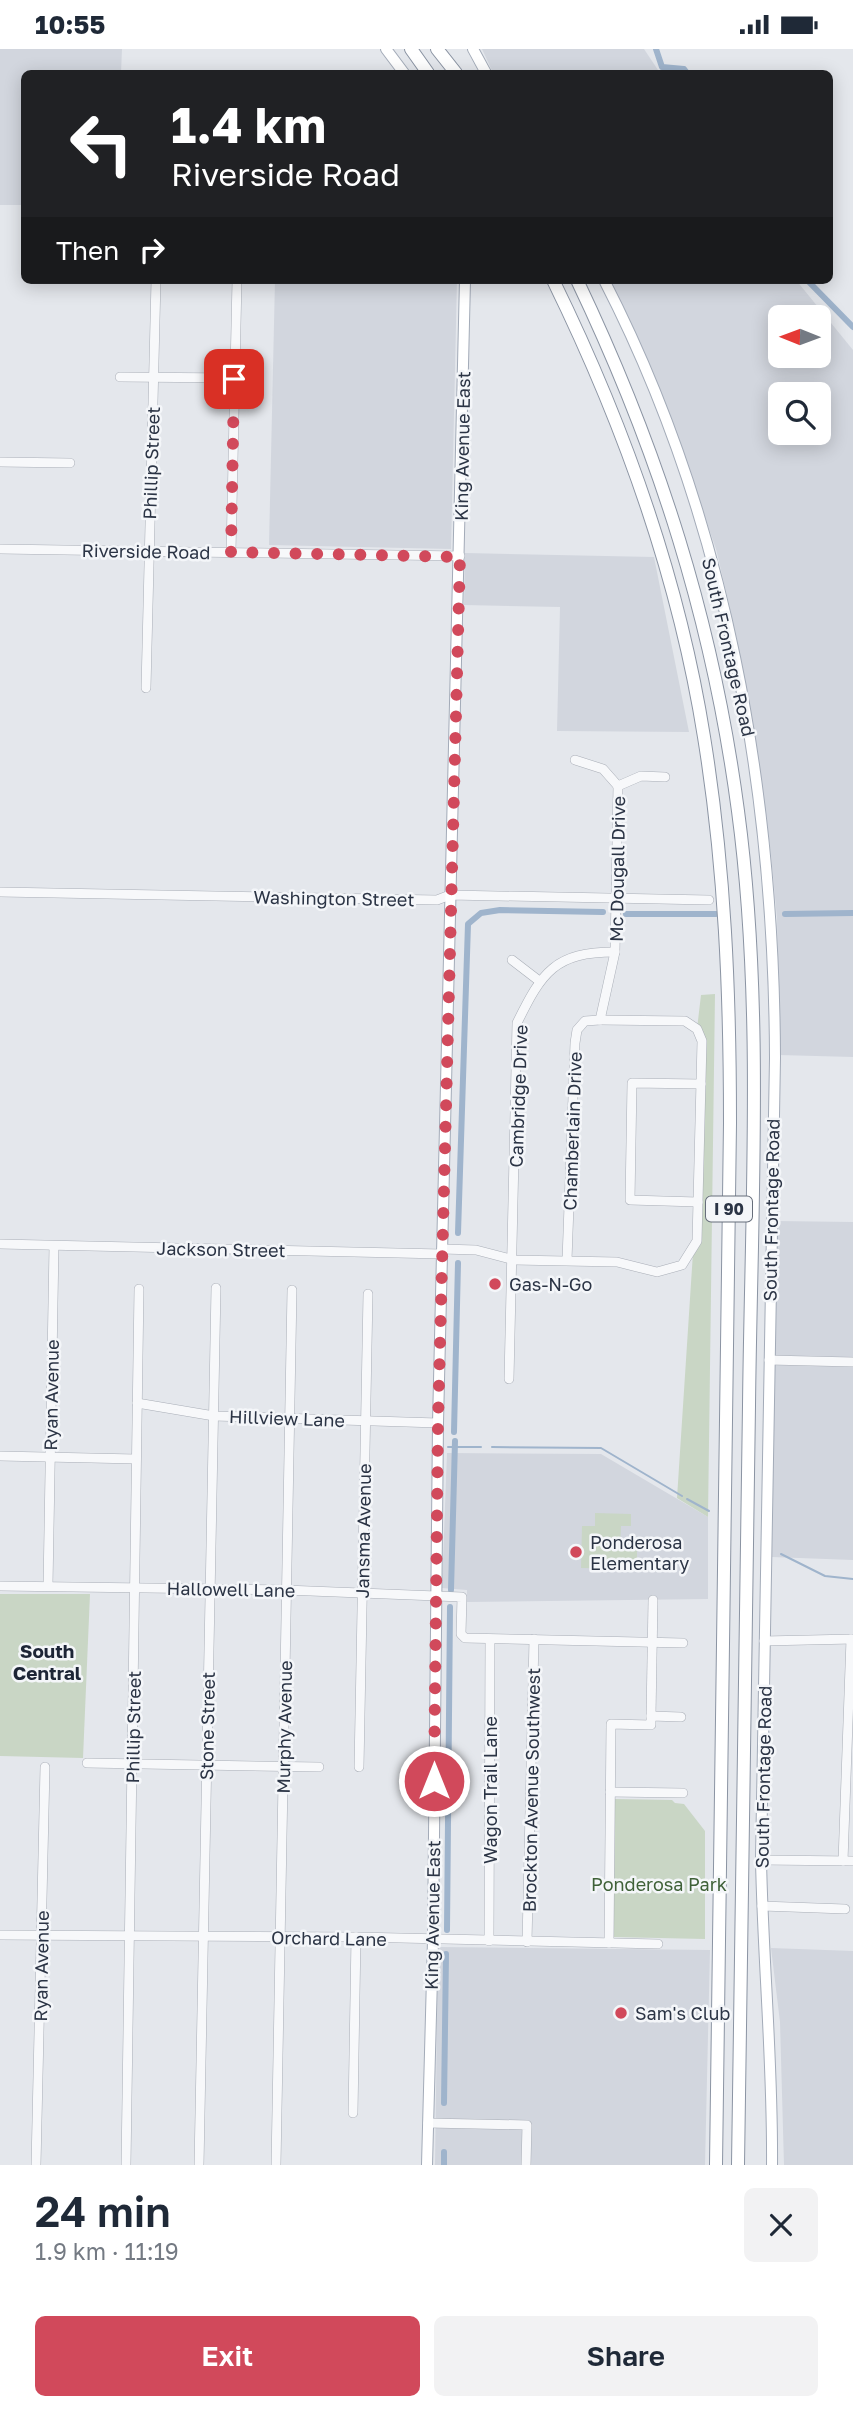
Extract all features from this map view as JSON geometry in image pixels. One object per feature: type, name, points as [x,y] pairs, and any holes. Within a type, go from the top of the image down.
[{"type":"highway","points":[[411,49],[426,70]]},
{"type":"highway","points":[[437,49],[454,70]]},
{"type":"highway","name":"I 90","points":[[554,284],[631,461],[673,596],[704,735],[725,913],[730,992],[730,1123],[716,2165]]},
{"type":"highway","name":"I 90","points":[[579,284],[627,388],[675,521],[726,731],[739,814],[751,993],[751,1124],[738,2165]]},
{"type":"main road","points":[[386,49],[402,70]]},
{"type":"main road","points":[[474,49],[484,70]]},
{"type":"main road","name":"King Avenue East","points":[[427,2165],[433,1940],[438,1423],[466,284]]},
{"type":"main road","name":"South Frontage Road","points":[[606,284],[654,393],[690,492],[716,580],[752,743],[765,839],[774,963],[761,1860],[771,2065],[772,2165]]},
{"type":"street","name":"Phillip Street","points":[[146,688],[156,284]]},
{"type":"street","points":[[231,552],[237,284]]},
{"type":"street","points":[[120,377],[234,379]]},
{"type":"street","points":[[0,462],[70,463]]},
{"type":"street","name":"Riverside Road","points":[[0,549],[460,557]]},
{"type":"street","name":"Mc Dougall Drive","points":[[575,760],[603,769],[618,786],[615,952]]},
{"type":"street","name":"Mc Dougall Drive","points":[[618,786],[641,776],[665,777]]},
{"type":"street","name":"Washington Street","points":[[0,893],[437,900],[450,895],[709,900]]},
{"type":"street","name":"Cambridge Drive","points":[[509,1379],[514,1260],[514,1022],[538,980],[560,963],[584,952],[615,952]]},
{"type":"street","points":[[615,952],[600,1020],[685,1021],[697,1029],[702,1041],[701,1084],[698,1202],[630,1201],[632,1083],[701,1084]]},
{"type":"street","points":[[512,960],[538,980]]},
{"type":"street","name":"Chamberlain Drive","points":[[568,1260],[575,1043],[578,1030],[584,1021],[600,1020]]},
{"type":"street","name":"Jackson Street","points":[[0,1244],[442,1252],[476,1250],[514,1260],[617,1262],[657,1272],[672,1270],[692,1254],[697,1241],[698,1202]]},
{"type":"street","name":"Ryan Avenue","points":[[48,1586],[54,1246]]},
{"type":"street","name":"Stone Street","points":[[199,2165],[216,1288]]},
{"type":"street","name":"Phillip Street","points":[[126,2165],[139,1289]]},
{"type":"street","name":"Murphy Avenue","points":[[276,2165],[292,1290]]},
{"type":"street","name":"Jansma Avenue","points":[[359,1767],[368,1294]]},
{"type":"street","points":[[769,1360],[853,1362]]},
{"type":"street","name":"Hillview Lane","points":[[137,1403],[214,1416],[438,1423]]},
{"type":"street","points":[[0,1456],[136,1459]]},
{"type":"street","name":"Hallowell Lane","points":[[0,1586],[285,1590],[462,1597],[461,1634],[465,1638],[490,1639]]},
{"type":"street","points":[[608,1943],[611,1724],[650,1725],[653,1599]]},
{"type":"street","points":[[490,1639],[683,1643]]},
{"type":"street","name":"Wagon Trail Lane","points":[[489,1941],[490,1639]]},
{"type":"street","name":"Brockton Avenue Southwest","points":[[527,1942],[534,1639]]},
{"type":"street","points":[[761,1860],[848,1861],[852,1639],[764,1641]]},
{"type":"street","points":[[651,1716],[681,1717]]},
{"type":"street","points":[[88,1763],[319,1767]]},
{"type":"street","name":"Ryan Avenue","points":[[36,2165],[45,1767]]},
{"type":"street","points":[[610,1791],[683,1793]]},
{"type":"street","points":[[762,1906],[845,1909]]},
{"type":"street","name":"Orchard Lane","points":[[0,1935],[356,1937],[658,1944]]},
{"type":"street","points":[[353,2113],[356,1937]]},
{"type":"street","points":[[428,2123],[527,2125],[526,2165]]},
{"type":"shaded area","points":[[0,49],[122,49],[121,70],[21,70],[21,205],[0,205]]},
{"type":"shaded area","points":[[482,49],[644,49],[658,70],[492,70]]},
{"type":"shaded area","points":[[275,284],[457,284],[451,549],[269,545]]},
{"type":"shaded area","points":[[612,284],[799,284],[816,305],[768,305],[768,368],[831,368],[831,323],[853,350],[853,1057],[779,1055],[777,918],[771,855],[755,736],[716,549],[679,442]]},
{"type":"shaded area","points":[[465,553],[654,557],[689,732],[557,731],[560,607],[464,605]]},
{"type":"shaded area","points":[[776,1221],[853,1222],[853,1560],[772,1557]]},
{"type":"shaded area","name":"Ponderosa Elementary","points":[[447,1453],[601,1454],[708,1517],[708,1599],[467,1602],[467,1590],[442,1588]]},
{"type":"shaded area","points":[[438,1947],[710,1950],[705,2165],[435,2165]]},
{"type":"shaded area","points":[[771,1948],[853,1951],[853,2165],[784,2165],[780,2022]]},
{"type":"green space","points":[[715,994],[708,1517],[677,1498],[706,1053],[697,1029],[701,995]]},
{"type":"green space","points":[[595,1513],[631,1514],[631,1526],[621,1526],[620,1548],[637,1548],[637,1569],[581,1568],[582,1526],[595,1526]]},
{"type":"green space","points":[[0,1594],[90,1594],[83,1758],[0,1756]]},
{"type":"green space","name":"Ponderosa Park","points":[[614,1799],[672,1800],[684,1804],[705,1831],[705,1939],[612,1937]]},
{"type":"waterway","points":[[656,49],[662,67],[685,70]]},
{"type":"waterway","points":[[811,284],[853,327]]},
{"type":"waterway","points":[[458,1233],[468,924],[481,913],[500,910],[603,912]]},
{"type":"waterway","points":[[785,914],[853,913]]},
{"type":"waterway","points":[[626,914],[716,914]]},
{"type":"waterway","points":[[454,1432],[458,1263]]},
{"type":"waterway","points":[[451,1590],[455,1441]]},
{"type":"waterway","points":[[448,1447],[481,1447]]},
{"type":"waterway","points":[[492,1447],[601,1448],[682,1496]]},
{"type":"waterway","points":[[687,1499],[709,1511]]},
{"type":"waterway","points":[[781,1554],[825,1576],[853,1579]]},
{"type":"waterway","points":[[447,1930],[450,1607]]},
{"type":"waterway","points":[[444,2103],[446,1954]]},
{"type":"waterway","points":[[444,2152],[444,2165]]},
{"type":"place","name":"Gas-N-Go","points":[[495,1284]]},
{"type":"place","name":"Ponderosa Elementary","points":[[576,1552]]},
{"type":"place","name":"Sam's Club","points":[[621,2013]]},
{"type":"district","name":"South Central","points":[[47,1661]]},
{"type":"route","points":[[234,379],[231,552],[460,557],[438,1423],[434,1781]]}]
